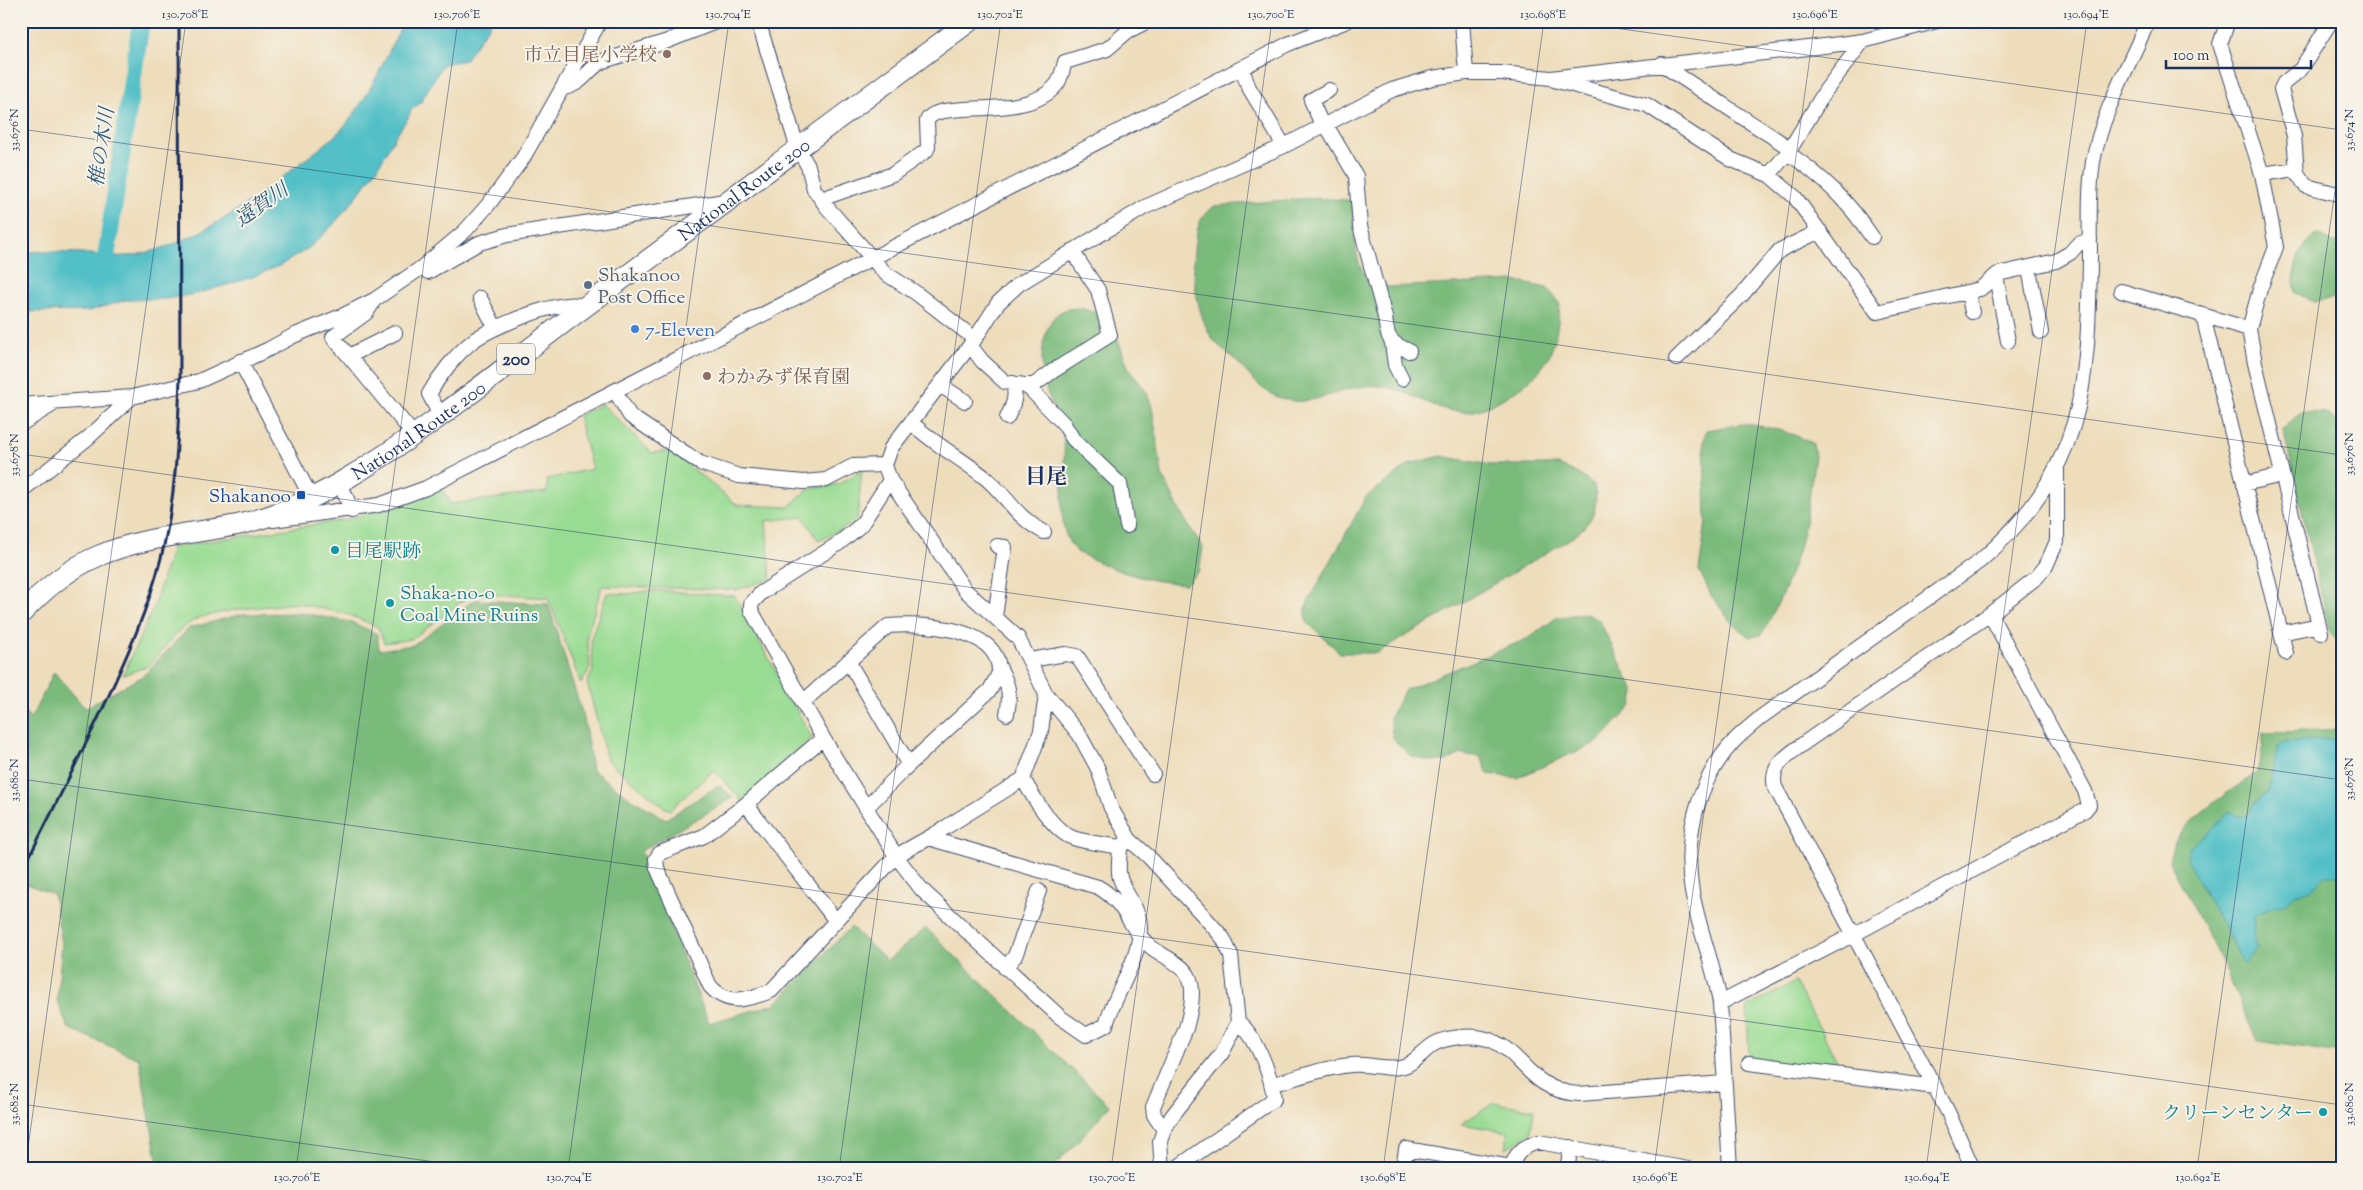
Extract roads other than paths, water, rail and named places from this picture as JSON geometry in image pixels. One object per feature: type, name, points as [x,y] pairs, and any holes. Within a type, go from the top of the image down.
[{"type":"highway","name":"National Route 200","points":[[21,614],[39,595],[66,574],[98,556],[135,544],[240,524],[272,515],[312,499],[340,483],[441,417],[584,307],[731,200],[970,21]]},
{"type":"street","points":[[21,405],[132,397],[199,381],[374,300],[443,252],[488,205],[523,158],[600,21]]},
{"type":"street","points":[[564,88],[580,83],[594,66],[603,61],[665,42],[718,21]]},
{"type":"street","points":[[758,21],[798,149],[808,166],[814,189],[821,199],[885,273],[916,293],[972,342],[993,372],[1005,382],[1024,384],[1052,398],[1062,412]]},
{"type":"street","points":[[821,199],[893,174],[926,152],[928,147],[927,121],[933,113],[948,110],[1004,108],[1035,99],[1057,84],[1065,62],[1107,49],[1128,30],[1148,21]]},
{"type":"street","points":[[240,524],[352,511],[379,505],[426,488],[1288,44],[1347,21]]},
{"type":"street","points":[[1462,21],[1466,73]]},
{"type":"street","points":[[1551,78],[1863,41],[1896,26],[1937,21]]},
{"type":"street","points":[[1730,1169],[1720,1003],[1717,982],[1693,894],[1688,855],[1696,808],[1708,779],[1734,740],[1761,717],[1945,588],[2006,538],[2032,508],[2058,468],[2080,404],[2085,374],[2089,326],[2091,188],[2098,139],[2108,110],[2148,21]]},
{"type":"street","points":[[2228,21],[2220,44],[2222,56],[2262,174],[2276,247],[2260,289],[2249,329],[2255,363],[2320,629],[2281,633]]},
{"type":"street","points":[[2331,21],[2301,69],[2284,83],[2281,89],[2294,136],[2297,173],[2306,186],[2342,195]]},
{"type":"street","points":[[1769,175],[1790,151],[1826,90],[1863,41]]},
{"type":"street","points":[[1661,64],[1790,151],[1822,176],[1856,212],[1872,237]]},
{"type":"street","points":[[1242,68],[1248,86],[1284,146]]},
{"type":"street","points":[[890,480],[861,524],[838,544],[762,593],[752,604],[753,616],[823,738],[866,808],[896,856],[922,890],[1060,1017],[1086,1035],[1106,1025],[1111,1005],[1131,964],[1140,936],[1140,925],[1135,908],[1119,877],[1125,843],[1098,769],[1079,734],[1046,694],[1018,638],[965,590],[890,480],[885,465],[891,448],[972,342],[998,303],[1019,284],[1145,207],[1284,146],[1392,90],[1413,83],[1466,73],[1501,73],[1551,78],[1647,105],[1730,159],[1769,175],[1795,197],[1877,312],[1980,289],[1996,276],[2056,261],[2070,253],[2078,244],[2090,240]]},
{"type":"street","points":[[1329,90],[1311,100],[1356,176],[1360,226],[1385,317],[1386,333],[1392,343],[1394,365],[1402,379]]},
{"type":"street","points":[[2262,174],[2296,169]]},
{"type":"street","points":[[397,284],[419,278],[479,243],[507,235],[731,200]]},
{"type":"street","points":[[1676,359],[1742,295],[1780,250],[1820,231]]},
{"type":"street","points":[[1008,418],[1016,393],[1024,384],[1110,335],[1098,290],[1072,251]]},
{"type":"street","points":[[2029,269],[2041,332]]},
{"type":"street","points":[[1996,276],[2008,341]]},
{"type":"street","points":[[2121,291],[2249,329]]},
{"type":"street","points":[[1968,292],[1972,312]]},
{"type":"street","points":[[480,298],[495,327]]},
{"type":"street","points":[[374,300],[371,308],[366,313],[333,336],[414,435]]},
{"type":"street","points":[[441,417],[429,394],[435,382],[472,341],[495,327],[553,308],[574,304],[584,307]]},
{"type":"street","points":[[2203,316],[2286,653]]},
{"type":"street","points":[[349,356],[390,333]]},
{"type":"street","points":[[1392,343],[1409,351]]},
{"type":"street","points":[[240,361],[312,499]]},
{"type":"street","points":[[1024,384],[1064,424],[1073,439],[1120,484],[1127,526]]},
{"type":"street","points":[[940,385],[965,401]]},
{"type":"street","points":[[615,391],[630,416],[700,463],[740,476],[804,482],[826,480],[853,466],[885,465]]},
{"type":"street","points":[[21,490],[88,438],[132,397]]},
{"type":"street","points":[[21,424],[58,402]]},
{"type":"street","points":[[911,422],[926,436],[990,482],[1028,524],[1044,532]]},
{"type":"street","points":[[1973,1169],[1935,1087],[1853,935],[1773,780],[1776,767],[1806,741],[1990,614],[2037,577],[2053,554],[2059,527],[2058,468]]},
{"type":"street","points":[[2244,484],[2282,475]]},
{"type":"street","points":[[340,483],[352,511]]},
{"type":"street","points":[[995,617],[1005,547],[997,546]]},
{"type":"street","points":[[1720,1003],[2079,815],[2089,805],[2085,792],[1990,614]]},
{"type":"street","points":[[803,702],[888,626],[946,627],[967,632],[989,649],[1008,683],[1011,695],[1008,714]]},
{"type":"street","points":[[1030,660],[1066,654],[1077,656],[1153,774]]},
{"type":"street","points":[[848,661],[909,765]]},
{"type":"street","points":[[866,808],[909,765],[990,690],[997,679],[999,667]]},
{"type":"street","points":[[823,738],[746,804],[704,836],[660,853],[656,859],[657,868],[710,986],[717,995],[732,1000],[749,999],[771,991],[896,856],[1023,779],[1041,731],[1046,694]]},
{"type":"street","points":[[1023,779],[1033,797],[1060,831],[1073,838],[1125,843],[1149,857],[1223,938],[1231,955],[1238,1022],[1222,1054],[1172,1116],[1164,1130],[1160,1141],[1162,1169]]},
{"type":"street","points":[[746,804],[836,920]]},
{"type":"street","points":[[928,838],[1098,887],[1112,895],[1140,936],[1156,951],[1183,968],[1189,976],[1190,982],[1190,1015],[1153,1107],[1154,1115],[1164,1130]]},
{"type":"street","points":[[1005,968],[1015,956],[1039,891]]},
{"type":"street","points":[[1175,1169],[1274,1099],[1272,1084],[1247,1028],[1238,1022]]},
{"type":"street","points":[[1272,1084],[1352,1065],[1385,1069],[1406,1066],[1436,1043],[1471,1036],[1484,1038],[1500,1044],[1534,1077],[1549,1088],[1564,1093],[1724,1083]]},
{"type":"street","points":[[1749,1062],[1935,1087]]},
{"type":"street","points":[[1403,1169],[1406,1149],[1511,1168],[1518,1153],[1531,1144],[1539,1142],[1571,1148],[1623,1163],[1681,1168]]},
{"type":"street","points":[[1567,1169],[1571,1148]]},
{"type":"street","points":[[21,1164],[22,1169]]},
{"type":"water","name":"遠賀川","points":[[404,21],[492,21],[465,60],[443,64],[420,103],[411,110],[377,169],[332,226],[309,248],[281,265],[250,278],[196,294],[165,299],[126,300],[89,311],[21,312],[21,251],[122,256],[157,250],[179,242],[221,220],[279,180],[333,138],[351,118],[373,83]]},
{"type":"water","points":[[2342,738],[2342,874],[2323,877],[2311,890],[2295,894],[2285,903],[2256,914],[2253,932],[2257,949],[2244,964],[2187,861],[2189,848],[2229,813],[2242,817],[2250,814],[2253,804],[2268,792],[2278,747],[2286,742]]},
{"type":"waterway","name":"椎の木川","points":[[103,278],[141,21]]},
{"type":"railway","points":[[21,873],[94,727],[128,652],[150,596],[166,536],[173,491],[180,377],[179,21]]},
{"type":"place","name":"市立目尾小学校","points":[[667,54]]},
{"type":"place","name":"Shakanoo Post Office","points":[[588,285]]},
{"type":"place","name":"7-Eleven","points":[[635,329]]},
{"type":"place","name":"わかみず保育園","points":[[707,376]]},
{"type":"place","name":"Shakanoo","points":[[301,495]]},
{"type":"place","name":"目尾駅跡","points":[[335,550]]},
{"type":"place","name":"Shaka-no-o Coal Mine Ruins","points":[[390,603]]},
{"type":"place","name":"クリーンセンター","points":[[2323,1112]]},
{"type":"district","name":"目尾","points":[[1046,476]]}]
